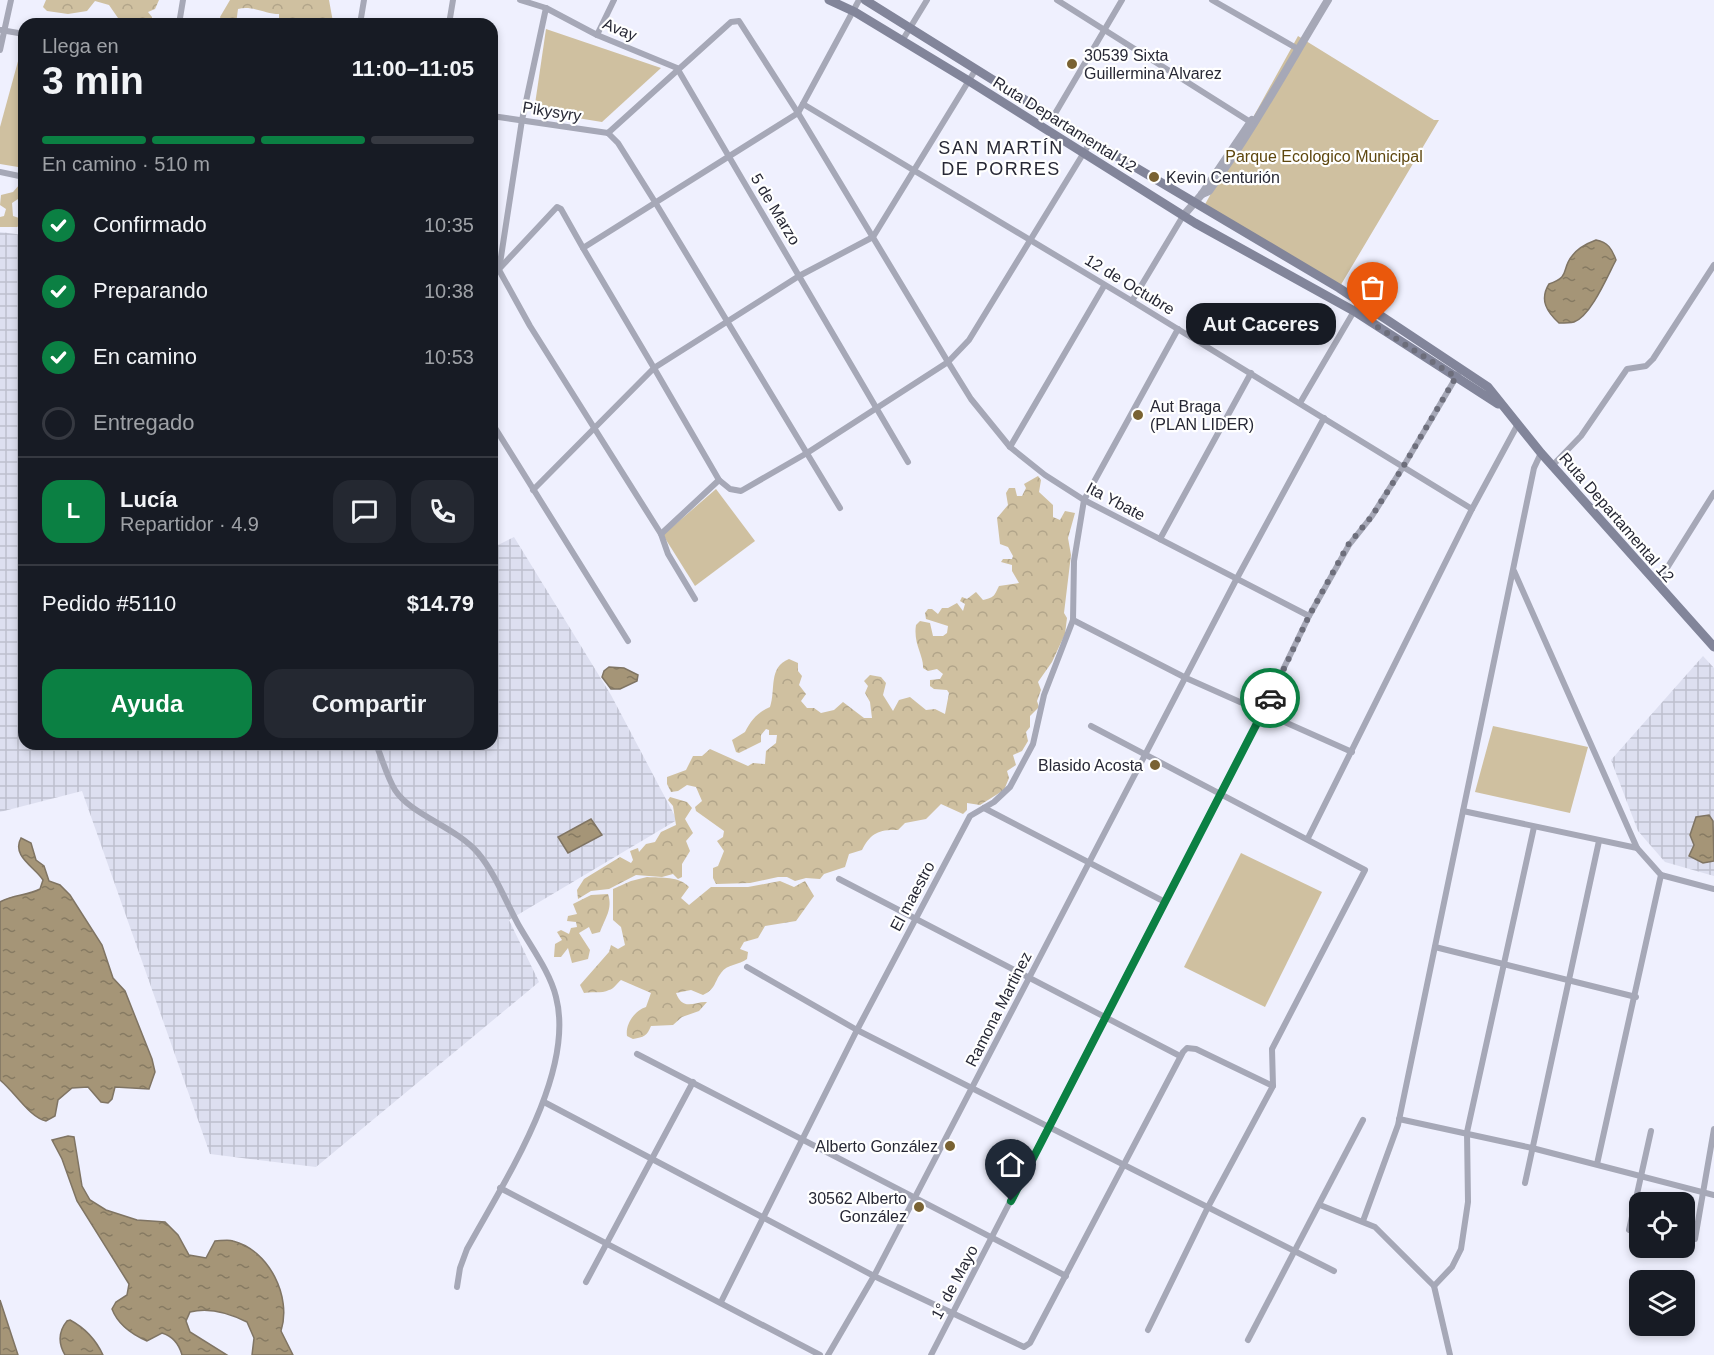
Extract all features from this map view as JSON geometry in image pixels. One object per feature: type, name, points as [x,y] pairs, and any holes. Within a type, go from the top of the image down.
[{"type":"main road","name":"Ruta Departamental 12","points":[[829,0],[855,12],[969,81],[1184,216],[1354,311],[1500,405]]},
{"type":"main road","name":"Ruta Departamental 12","points":[[865,0],[1091,141],[1360,302],[1488,387],[1500,405],[1552,466],[1714,647]]},
{"type":"street","points":[[0,50],[2,30],[11,0]]},
{"type":"street","points":[[180,18],[183,0]]},
{"type":"street","points":[[361,18],[364,0]]},
{"type":"street","points":[[450,18],[453,0]]},
{"type":"street","name":"Avay","points":[[520,0],[546,8],[597,35],[677,68]]},
{"type":"street","points":[[597,35],[614,0]]},
{"type":"street","points":[[583,248],[798,112],[855,12],[859,0]]},
{"type":"street","points":[[902,41],[927,0]]},
{"type":"street","points":[[1057,0],[1252,123]]},
{"type":"street","points":[[1053,117],[1122,0]]},
{"type":"street","points":[[1212,0],[1298,49]]},
{"type":"street","points":[[1132,301],[1184,216],[1202,194],[1209,191],[1246,139],[1252,123],[1328,0]]},
{"type":"street","points":[[498,252],[522,120],[546,8]]},
{"type":"street","name":"Ita Ybate","points":[[677,68],[731,22],[739,21],[798,112],[948,363],[971,399],[1010,447],[1045,475],[1084,500],[1309,616]]},
{"type":"street","points":[[2,30],[18,33]]},
{"type":"street","points":[[677,68],[608,133],[618,143],[655,202],[840,508]]},
{"type":"street","name":"5 de Marzo","points":[[677,68],[908,462]]},
{"type":"street","points":[[534,490],[654,368],[799,276],[873,237],[915,172],[976,69]]},
{"type":"street","name":"12 de Octubre","points":[[803,104],[1032,240],[1472,509]]},
{"type":"street","name":"Pikysyry","points":[[498,117],[608,133]]},
{"type":"street","points":[[498,266],[557,207],[561,209],[719,480],[730,489],[741,491],[807,453],[875,407],[948,363],[969,340],[1091,141]]},
{"type":"street","points":[[0,172],[18,176]]},
{"type":"street","points":[[1552,466],[1581,436],[1627,369],[1646,366],[1653,359],[1714,265]]},
{"type":"street","points":[[498,274],[660,534],[668,554],[694,599]]},
{"type":"street","points":[[1010,447],[1104,286]]},
{"type":"street","points":[[1300,403],[1360,302]]},
{"type":"street","points":[[1084,500],[1178,329]]},
{"type":"street","name":"1° de Mayo","points":[[931,1355],[1263,711],[1309,616],[1348,545],[1372,516],[1461,368]]},
{"type":"street","points":[[1160,539],[1251,373]]},
{"type":"street","name":"Ramona Martinez","points":[[828,1355],[874,1276],[1236,580],[1324,418]]},
{"type":"street","points":[[1308,838],[1472,509],[1518,424]]},
{"type":"street","points":[[498,433],[628,641]]},
{"type":"street","points":[[1363,1221],[1399,1119],[1534,468],[1541,453]]},
{"type":"street","points":[[660,534],[719,480]]},
{"type":"street","points":[[1657,584],[1714,493]]},
{"type":"street","name":"El maestro","points":[[721,1302],[761,1217],[970,816],[1010,787],[1033,744],[1044,695],[1073,620],[1074,569],[1084,500]]},
{"type":"street","points":[[1514,571],[1637,848],[1661,874],[1714,889]]},
{"type":"street","points":[[1073,620],[1186,678],[1352,752]]},
{"type":"street","points":[[1090,726],[1308,838],[1365,870],[1272,1049],[1273,1086],[1208,1207],[1148,1330]]},
{"type":"street","points":[[378,750],[395,790],[409,804],[462,836],[479,854],[550,981],[559,1009],[560,1032],[555,1067],[544,1102],[501,1188],[467,1249],[460,1268],[458,1287]]},
{"type":"street","points":[[984,808],[1165,902]]},
{"type":"street","points":[[1463,811],[1599,842],[1637,848]]},
{"type":"street","points":[[1434,1286],[1452,1267],[1461,1249],[1468,1202],[1467,1132],[1534,827]]},
{"type":"street","points":[[1525,1183],[1567,978],[1599,842]]},
{"type":"street","points":[[1597,1164],[1636,998],[1661,874]]},
{"type":"street","points":[[839,879],[1180,1056]]},
{"type":"street","points":[[1435,947],[1567,978],[1636,998]]},
{"type":"street","points":[[747,967],[857,1030],[1334,1271]]},
{"type":"street","points":[[544,1102],[874,1276],[1024,1347],[1030,1343],[1180,1056],[1187,1048],[1196,1048],[1273,1086]]},
{"type":"street","points":[[637,1054],[1066,1276]]},
{"type":"street","points":[[586,1282],[693,1082]]},
{"type":"street","points":[[1399,1119],[1467,1132],[1714,1195]]},
{"type":"street","points":[[1248,1340],[1363,1120]]},
{"type":"street","points":[[1695,1239],[1714,1129]]},
{"type":"street","points":[[1637,1192],[1651,1131]]},
{"type":"street","points":[[501,1188],[820,1355]]},
{"type":"street","points":[[1320,1205],[1375,1227],[1434,1286],[1450,1355]]},
{"type":"shaded area","points":[[0,232],[18,234],[18,750],[498,750],[498,545],[514,537],[611,695],[677,820],[509,920],[539,982],[316,1167],[210,1154],[82,791],[0,812]]},
{"type":"shaded area","points":[[1703,656],[1714,668],[1714,876],[1665,862],[1638,831],[1611,760]]},
{"type":"green space","points":[[46,0],[159,0],[155,9],[148,12],[152,18],[118,18],[109,5],[95,1],[87,11],[68,14],[47,11],[43,7]]},
{"type":"green space","points":[[230,0],[329,0],[332,18],[279,18],[279,14],[243,8],[238,9],[237,18],[220,17]]},
{"type":"green space","points":[[546,29],[661,68],[602,122],[534,111]]},
{"type":"green space","name":"Parque Ecologico Municipal","points":[[1298,36],[1434,120],[1439,120],[1339,288],[1203,208]]},
{"type":"green space","points":[[18,61],[18,167],[0,164],[0,127]]},
{"type":"green space","points":[[18,186],[18,199],[12,203],[13,216],[18,218],[18,226],[0,227],[0,217],[4,216],[6,209],[0,205],[1,195],[13,192]]},
{"type":"green space","points":[[1038,476],[1041,480],[1039,492],[1053,505],[1053,517],[1060,520],[1065,511],[1075,513],[1068,538],[1071,555],[1064,613],[1067,618],[1065,634],[1052,662],[1038,682],[1041,690],[1037,701],[1039,707],[1030,716],[1030,727],[1026,732],[1028,741],[1022,751],[1013,755],[1016,765],[1007,771],[1009,778],[1004,790],[980,805],[967,803],[967,810],[963,814],[941,804],[926,819],[905,823],[898,830],[880,832],[868,840],[862,850],[849,854],[845,867],[824,874],[820,879],[806,878],[795,881],[787,877],[778,877],[750,883],[716,884],[713,878],[713,868],[718,866],[724,851],[717,841],[723,837],[724,831],[696,811],[695,807],[702,801],[696,787],[687,785],[678,791],[671,792],[667,784],[667,777],[686,770],[693,756],[702,756],[710,749],[748,766],[753,763],[765,764],[766,751],[776,743],[777,735],[769,735],[769,730],[766,729],[761,735],[761,742],[739,753],[736,752],[732,740],[745,732],[755,717],[770,707],[775,673],[782,663],[789,659],[798,663],[798,671],[802,676],[799,685],[806,694],[801,701],[807,708],[814,708],[821,713],[834,710],[843,702],[864,718],[872,718],[870,702],[865,693],[868,686],[864,681],[870,675],[881,677],[886,683],[883,695],[893,711],[899,700],[910,697],[926,710],[935,709],[945,714],[949,693],[947,690],[934,689],[930,686],[930,680],[940,679],[943,674],[937,669],[928,671],[923,668],[915,632],[916,625],[920,621],[930,623],[933,636],[943,636],[947,633],[948,626],[926,619],[925,613],[928,609],[938,614],[942,608],[948,608],[957,603],[963,611],[965,604],[960,601],[962,597],[967,599],[976,592],[983,600],[994,596],[999,586],[1019,583],[1012,571],[1012,565],[1001,562],[1003,559],[1012,559],[1013,556],[1008,547],[1000,544],[997,518],[1008,505],[1006,493],[1009,488],[1015,488],[1017,496],[1022,496],[1026,488],[1024,484]]},
{"type":"green space","points":[[716,489],[755,541],[695,586],[663,535]]},
{"type":"green space","points":[[1493,726],[1588,747],[1570,813],[1475,792]]},
{"type":"green space","points":[[670,797],[687,802],[692,808],[685,819],[693,833],[686,841],[690,851],[682,864],[682,877],[678,879],[673,874],[662,877],[636,875],[609,889],[591,891],[578,899],[577,890],[584,879],[620,857],[631,863],[633,860],[630,851],[638,848],[639,852],[646,844],[655,842],[661,832],[676,825],[673,806],[668,800]]},
{"type":"green space","points":[[1241,853],[1322,892],[1265,1007],[1184,967]]},
{"type":"green space","points":[[647,877],[670,878],[685,883],[689,887],[681,898],[689,905],[711,887],[748,887],[780,881],[794,887],[805,881],[814,896],[796,921],[765,926],[758,938],[744,942],[740,949],[748,952],[747,959],[724,970],[713,988],[707,993],[703,995],[691,990],[676,993],[679,999],[686,1004],[707,1002],[699,1011],[682,1017],[673,1025],[651,1026],[645,1036],[633,1039],[627,1036],[629,1022],[635,1014],[646,1007],[651,993],[621,980],[603,992],[584,993],[580,985],[609,952],[611,945],[618,949],[625,945],[621,927],[613,920],[613,889]]},
{"type":"green space","points":[[608,894],[610,904],[600,932],[592,934],[589,927],[579,933],[590,950],[588,959],[572,963],[568,948],[561,957],[554,957],[555,944],[562,940],[557,932],[561,930],[569,934],[571,928],[577,927],[576,922],[567,921],[568,916],[577,914],[573,904],[591,895]]},
{"type":"water","points":[[1596,240],[1604,242],[1609,247],[1616,260],[1587,312],[1574,322],[1559,323],[1551,315],[1546,305],[1546,290],[1549,284],[1563,275],[1574,253]]},
{"type":"water","points":[[609,667],[624,668],[638,675],[637,681],[620,689],[611,689],[602,677],[604,671]]},
{"type":"water","points":[[1709,815],[1713,821],[1714,861],[1703,863],[1689,856],[1694,845],[1690,835],[1696,817]]},
{"type":"water","points":[[591,819],[602,835],[568,853],[558,837]]},
{"type":"water","points":[[21,838],[31,843],[36,860],[44,866],[49,881],[60,885],[70,895],[102,945],[113,978],[125,991],[155,1072],[149,1089],[115,1087],[112,1099],[108,1103],[101,1102],[88,1087],[72,1088],[58,1100],[55,1116],[46,1121],[34,1115],[0,1080],[0,902],[40,889],[43,880],[21,856],[19,844]]},
{"type":"water","points":[[68,1136],[74,1137],[82,1186],[90,1200],[106,1210],[137,1220],[165,1222],[178,1235],[189,1255],[206,1258],[215,1241],[226,1240],[246,1246],[257,1254],[267,1264],[280,1290],[284,1318],[281,1331],[293,1355],[252,1355],[254,1338],[247,1322],[219,1312],[204,1310],[190,1312],[186,1321],[190,1332],[227,1355],[182,1355],[175,1341],[166,1334],[162,1333],[147,1341],[121,1324],[112,1309],[116,1302],[127,1295],[129,1284],[77,1201],[62,1159],[52,1140]]},
{"type":"water","points":[[0,1300],[18,1355],[0,1355]]},
{"type":"water","points":[[70,1320],[90,1335],[103,1355],[65,1355],[60,1342],[61,1333],[64,1325]]},
{"type":"way so far","points":[[1270,698],[1309,616],[1348,545],[1372,516],[1456,377],[1373,324]]},
{"type":"place","name":"30539 Sixta Guillermina Alvarez","points":[[1072,64]]},
{"type":"place","name":"Kevin Centurión","points":[[1154,177]]},
{"type":"place","name":"Aut Caceres","points":[[1373,324]]},
{"type":"place","name":"Aut Braga (PLAN LIDER)","points":[[1138,415]]},
{"type":"place","name":"Blasido Acosta","points":[[1155,765]]},
{"type":"place","name":"Alberto González","points":[[950,1146]]},
{"type":"place","name":"30562 Alberto González","points":[[919,1207]]},
{"type":"district","name":"SAN MARTÍN DE PORRES","points":[[1001,158]]},
{"type":"route","points":[[1011,1201],[1270,698]]}]
